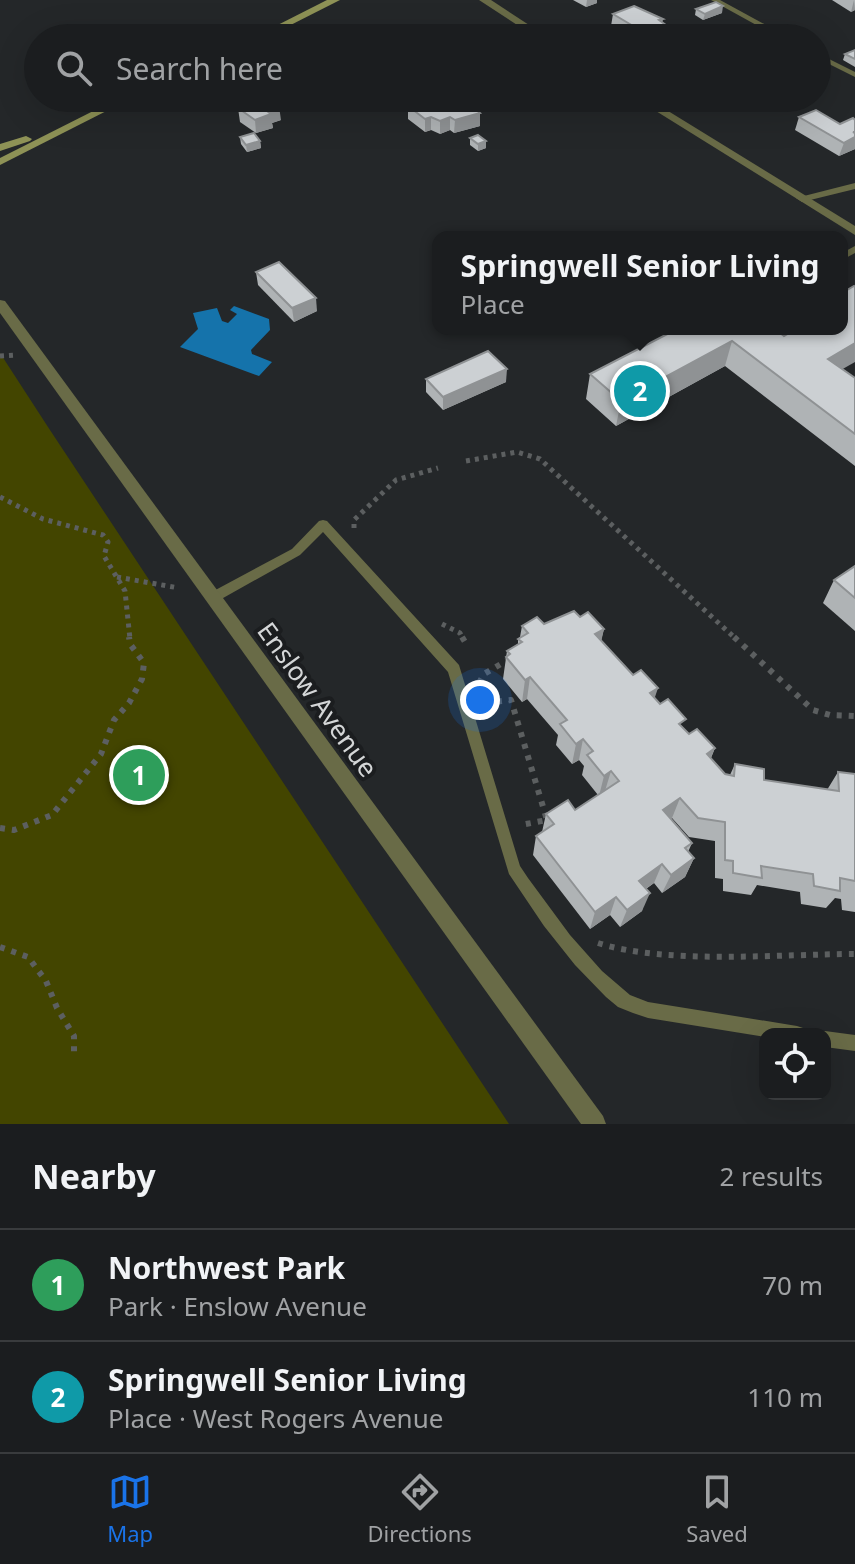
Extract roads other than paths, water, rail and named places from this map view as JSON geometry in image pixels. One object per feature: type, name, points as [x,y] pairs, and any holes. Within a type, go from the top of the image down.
[{"type":"main road","points":[[286,24],[335,0]]},
{"type":"main road","points":[[0,162],[97,112]]},
{"type":"main road","points":[[0,148],[73,123]]},
{"type":"street","points":[[484,0],[522,24]]},
{"type":"street","points":[[663,112],[855,231]]},
{"type":"street","points":[[802,198],[855,186]]},
{"type":"street","name":"Enslow Avenue","points":[[0,304],[595,1124]]},
{"type":"lane","points":[[715,0],[760,24]]},
{"type":"lane","points":[[831,62],[855,75]]},
{"type":"lane","points":[[209,595],[296,552],[323,524],[454,669],[514,869],[530,895],[606,986],[626,1001],[648,1010],[760,1028]]},
{"type":"lane","points":[[831,1040],[855,1043]]},
{"type":"water","points":[[234,306],[269,319],[270,330],[251,350],[252,354],[272,362],[259,376],[180,347],[198,329],[193,313],[217,308],[222,321],[228,323],[237,314],[230,310]]},
{"type":"place","name":"Springwell Senior Living","points":[[640,391]]},
{"type":"place","name":"Northwest Park","points":[[139,775]]}]
